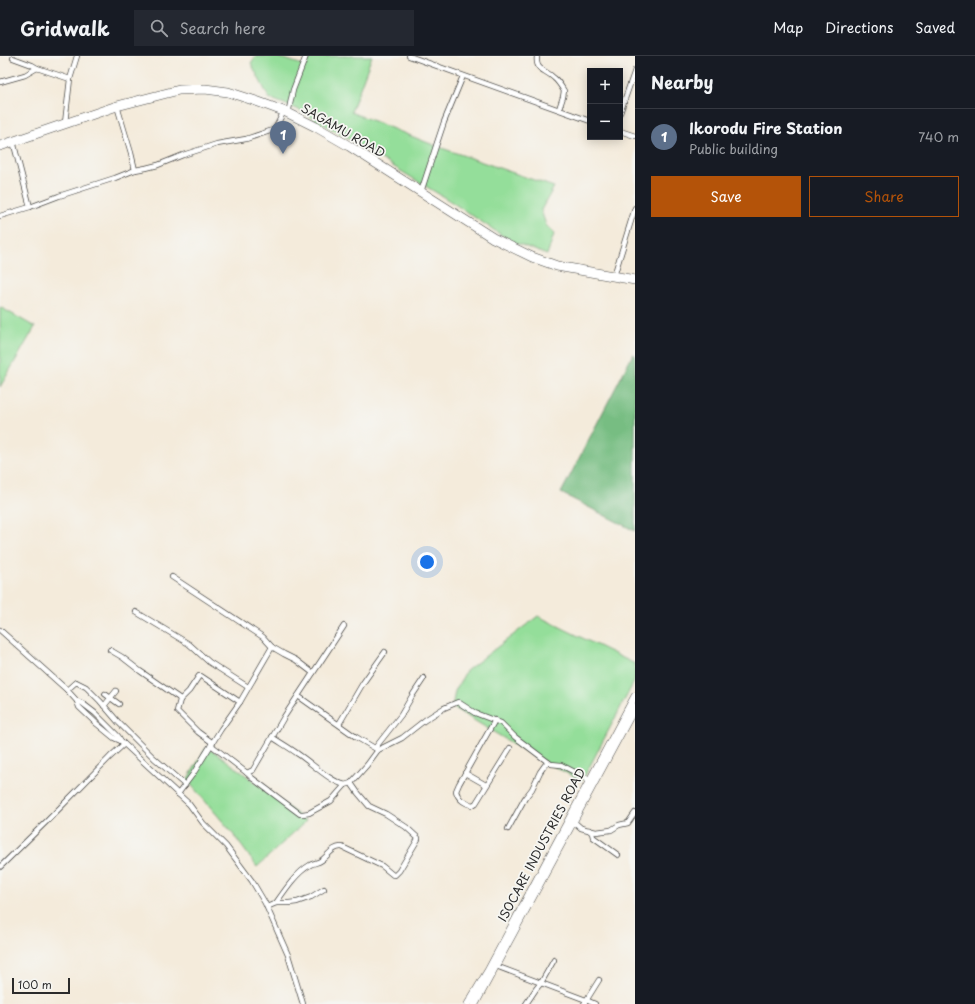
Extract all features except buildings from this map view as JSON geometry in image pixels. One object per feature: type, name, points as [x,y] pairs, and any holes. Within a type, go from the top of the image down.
[{"type":"highway","name":"SAGAMU ROAD","points":[[0,146],[117,106],[179,90],[205,89],[228,92],[286,112],[316,127],[349,146],[493,238],[532,257],[557,266],[635,280]]},
{"type":"street","points":[[65,123],[70,79],[77,56]]},
{"type":"street","points":[[0,216],[135,170],[158,165],[217,144],[246,139],[275,129],[286,112],[306,56]]},
{"type":"street","points":[[409,56],[587,119]]},
{"type":"street","points":[[537,56],[538,66],[554,78],[564,91],[559,109]]},
{"type":"street","points":[[13,58],[70,79]]},
{"type":"street","points":[[0,82],[25,74],[37,68]]},
{"type":"street","points":[[623,104],[635,70]]},
{"type":"street","points":[[421,192],[440,134],[464,76]]},
{"type":"street","points":[[117,106],[130,147],[135,170]]},
{"type":"street","points":[[623,132],[635,136]]},
{"type":"street","points":[[13,141],[30,207]]},
{"type":"street","points":[[614,276],[635,208]]},
{"type":"street","points":[[172,577],[263,637],[272,647],[296,660],[313,673]]},
{"type":"street","points":[[136,612],[189,644],[210,662],[248,687]]},
{"type":"street","points":[[247,773],[255,767],[284,717],[344,626]]},
{"type":"street","points":[[0,630],[67,690],[76,701],[82,703],[95,713],[123,743],[189,804],[203,823],[226,846],[252,881],[267,907],[288,955],[303,1004]]},
{"type":"street","points":[[178,794],[185,786],[240,702],[272,647]]},
{"type":"street","points":[[110,650],[180,700]]},
{"type":"street","points":[[339,724],[363,683],[385,652]]},
{"type":"street","points":[[240,702],[199,676],[189,691],[180,700],[177,711],[200,734],[252,778],[300,814],[304,814],[331,801],[345,785],[351,783],[367,765],[424,678]]},
{"type":"street","points":[[67,690],[76,682],[86,687],[119,723],[185,786]]},
{"type":"street","points":[[104,706],[116,691]]},
{"type":"street","points":[[105,694],[119,704]]},
{"type":"street","points":[[298,696],[356,737],[377,749]]},
{"type":"street","name":"ISOCARE INDUSTRIES ROAD","points":[[475,1004],[635,696]]},
{"type":"street","points":[[377,749],[402,738],[444,708],[458,702],[475,713],[501,723],[515,737],[551,764],[561,765],[592,781]]},
{"type":"street","name":"ISOCARE INDUSTRIES ROAD","points":[[592,781],[635,707]]},
{"type":"street","points":[[495,720],[458,784],[456,791],[459,797],[465,802],[473,805],[476,803],[510,748]]},
{"type":"street","points":[[272,737],[324,773],[345,785]]},
{"type":"street","points":[[0,867],[123,743]]},
{"type":"street","points":[[508,829],[525,798],[532,789],[540,772],[548,762]]},
{"type":"street","points":[[465,773],[486,785]]},
{"type":"street","points":[[276,903],[294,878],[309,866],[319,862],[339,846],[382,866],[393,875],[400,872],[418,838],[406,827],[386,814],[369,806],[351,783]]},
{"type":"street","points":[[571,820],[581,828],[596,832],[611,830],[619,825],[628,823],[635,813]]},
{"type":"street","name":"ISOCARE INDUSTRIES ROAD","points":[[468,1004],[530,890],[571,820]]},
{"type":"street","points":[[589,830],[593,837],[618,855]]},
{"type":"street","points":[[267,907],[276,903],[297,902],[311,897],[324,889]]},
{"type":"street","points":[[526,1004],[541,983],[554,960]]},
{"type":"street","points":[[496,966],[585,1002],[596,1004]]},
{"type":"street","points":[[585,1002],[599,980]]},
{"type":"green space","points":[[256,56],[275,56],[306,66],[310,56],[372,56],[351,112],[436,146],[554,187],[541,210],[546,225],[554,234],[547,255],[509,240],[450,201],[342,135],[297,109],[269,98],[251,63]]},
{"type":"green space","points":[[0,307],[35,327],[0,387]]},
{"type":"green space","points":[[633,354],[635,355],[635,531],[561,493]]},
{"type":"green space","points":[[538,616],[635,664],[635,680],[582,781],[530,754],[452,707],[455,691],[466,671]]},
{"type":"green space","points":[[206,748],[218,754],[306,821],[257,867],[230,830],[187,780]]},
{"type":"place","name":"Ikorodu Fire Station","points":[[283,154]]}]
